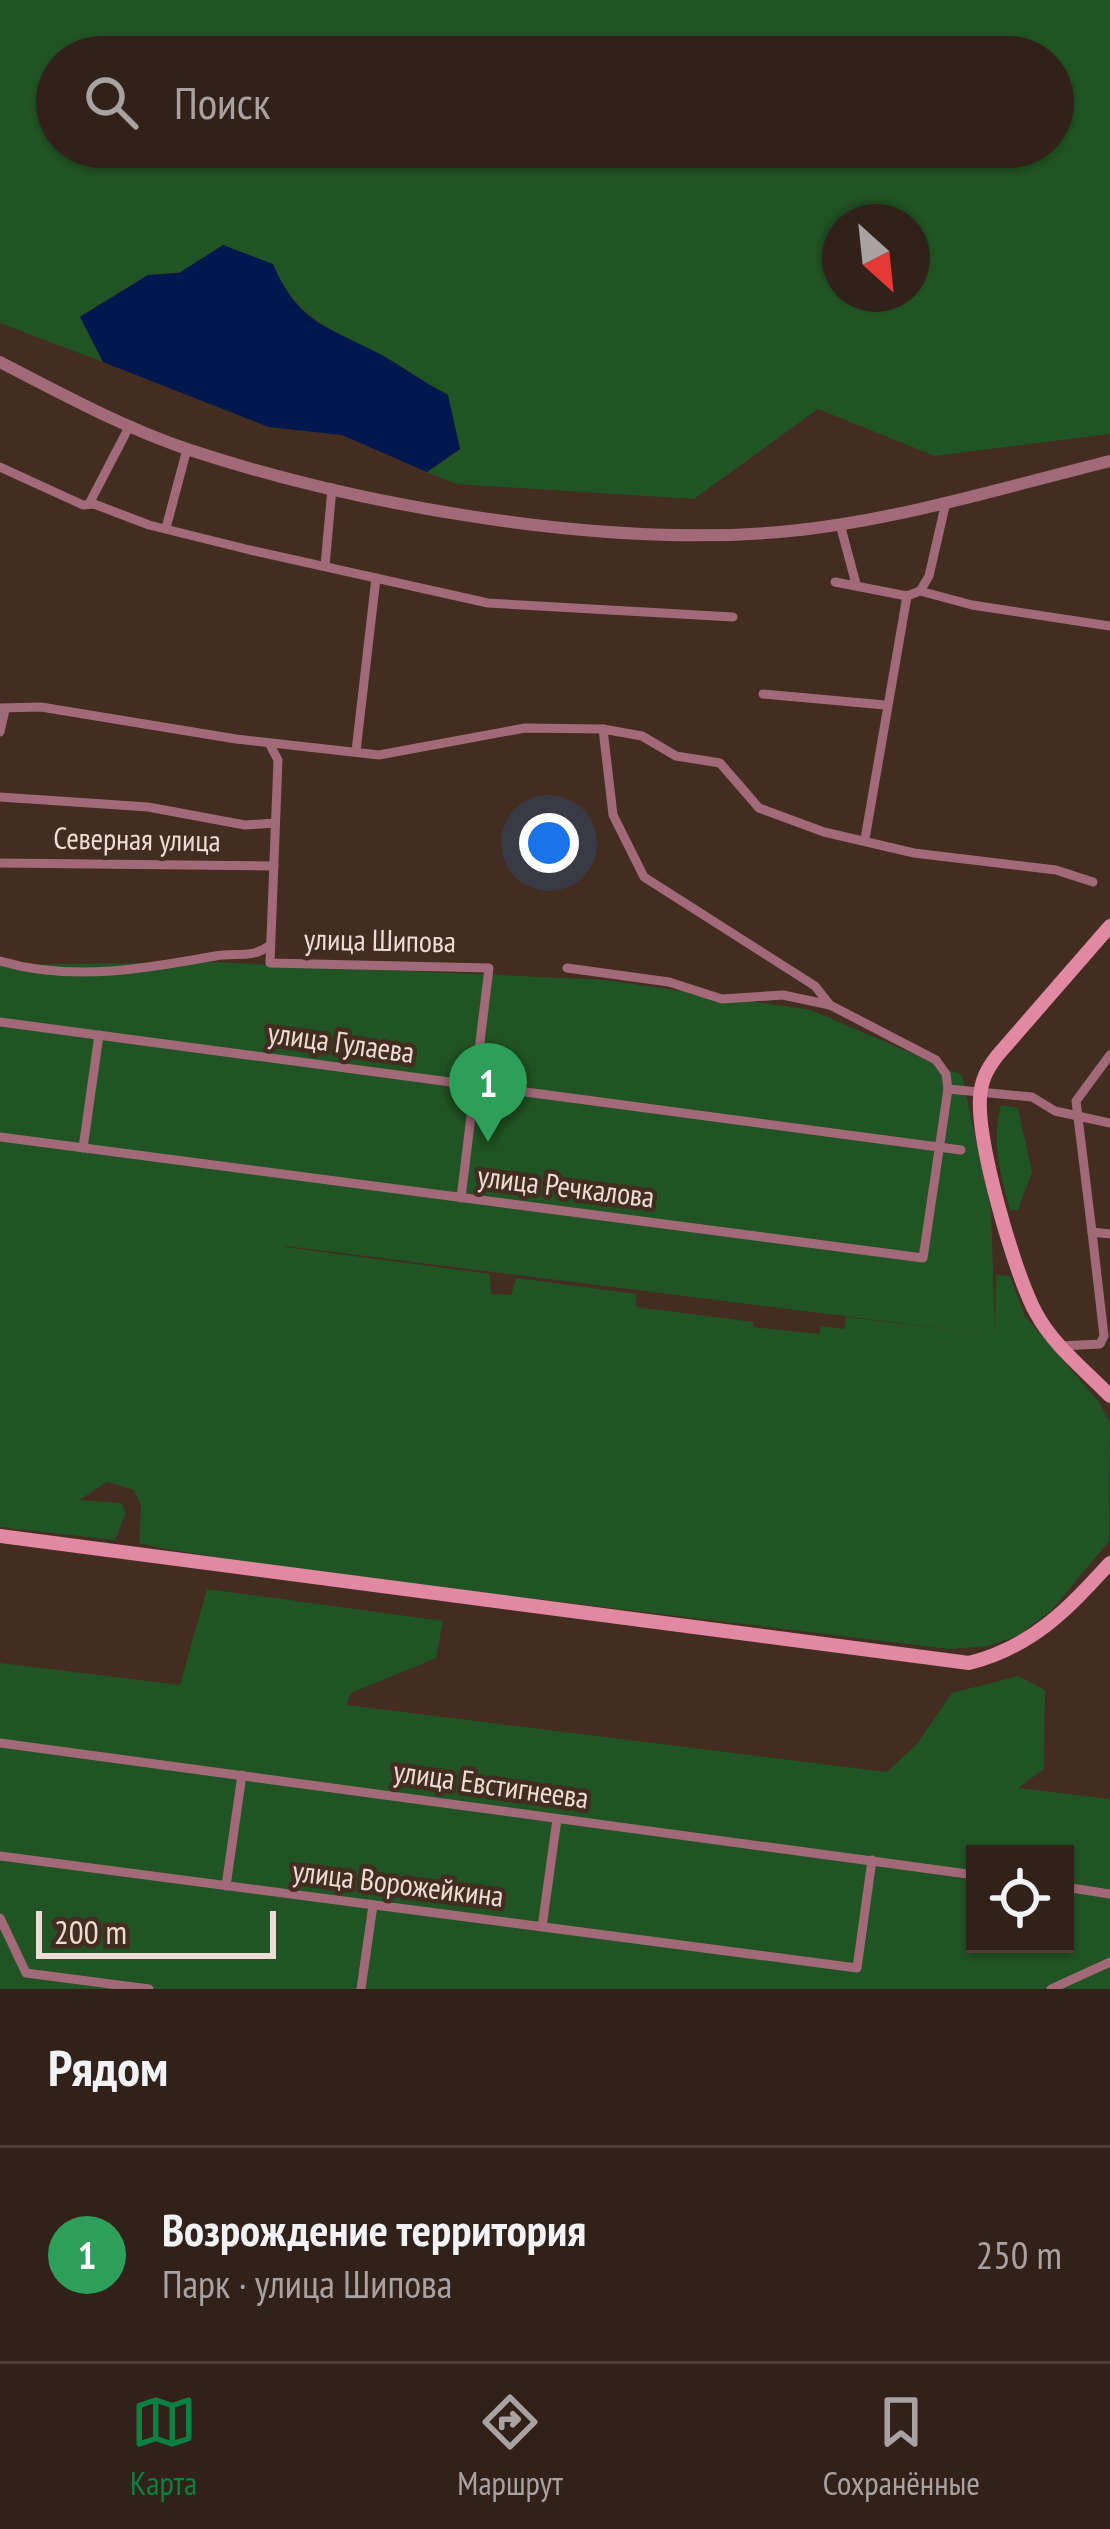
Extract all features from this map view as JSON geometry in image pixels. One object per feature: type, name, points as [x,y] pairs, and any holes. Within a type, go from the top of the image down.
[{"type":"main road","points":[[1110,926],[997,1056],[980,1093],[985,1136],[1013,1252],[1037,1317],[1110,1396]]},
{"type":"main road","points":[[0,1536],[968,1663],[1010,1652],[1042,1633],[1110,1563]]},
{"type":"street","points":[[0,362],[187,449],[332,488],[496,521],[711,533],[840,524],[1110,461]]},
{"type":"street","points":[[89,505],[130,425]]},
{"type":"street","points":[[166,528],[187,449]]},
{"type":"street","points":[[0,467],[89,505],[166,528],[488,603],[733,617]]},
{"type":"street","points":[[325,566],[332,488]]},
{"type":"street","points":[[920,591],[929,576],[946,502]]},
{"type":"street","points":[[840,524],[856,584]]},
{"type":"street","points":[[356,751],[376,578]]},
{"type":"street","points":[[835,583],[907,596],[920,591],[972,605],[1110,626]]},
{"type":"street","points":[[865,839],[907,596]]},
{"type":"street","points":[[763,694],[885,706]]},
{"type":"street","points":[[0,732],[3,709],[78,711],[269,743],[390,755],[525,728],[603,729],[642,736],[676,756],[720,763],[759,808],[848,839],[914,853],[1055,870],[1093,882]]},
{"type":"street","points":[[603,729],[613,815],[644,877],[815,986],[830,1005]]},
{"type":"street","points":[[0,961],[65,973],[144,970],[217,955],[252,956],[269,946],[278,760],[269,743]]},
{"type":"street","points":[[0,797],[148,807],[245,825],[275,824]]},
{"type":"street","name":"Северная улица","points":[[0,863],[274,866]]},
{"type":"street","name":"улица Шипова","points":[[269,946],[270,963],[489,968],[461,1198]]},
{"type":"street","points":[[567,968],[669,982],[722,999],[783,994],[830,1005],[936,1060],[948,1088],[1032,1097],[1076,1117],[1110,1123]]},
{"type":"street","name":"улица Гулаева","points":[[0,1022],[961,1150]]},
{"type":"street","points":[[83,1148],[99,1035]]},
{"type":"street","points":[[1060,1346],[1100,1344],[1104,1336],[1076,1117],[1081,1088],[1110,1055]]},
{"type":"street","name":"улица Речкалова","points":[[0,1137],[923,1258],[948,1088]]},
{"type":"street","points":[[1092,1232],[1110,1234]]},
{"type":"street","name":"улица Евстигнеева","points":[[0,1743],[966,1873]]},
{"type":"street","points":[[226,1886],[242,1774]]},
{"type":"street","points":[[542,1927],[557,1819]]},
{"type":"street","name":"улица Ворожейкина","points":[[0,1856],[857,1968],[872,1860]]},
{"type":"street","points":[[1074,1888],[1110,1894]]},
{"type":"street","points":[[361,1989],[373,1905]]},
{"type":"street","points":[[0,1918],[26,1972],[149,1989]]},
{"type":"street","points":[[1051,1989],[1110,1962]]},
{"type":"green space","points":[[0,0],[1110,0],[1110,434],[935,456],[818,409],[694,499],[456,484],[427,472],[460,449],[447,394],[313,318],[291,296],[273,264],[148,275],[81,316],[103,362],[0,323]]},
{"type":"green space","points":[[213,962],[606,980],[811,1010],[962,1075],[991,1210],[995,1334],[996,1275],[1010,1276],[1025,1316],[1099,1402],[1110,1423],[1109,1541],[1051,1611],[1017,1636],[988,1646],[949,1649],[299,1570],[160,1548],[139,1543],[141,1506],[134,1490],[107,1482],[79,1500],[121,1503],[126,1513],[115,1540],[0,1527],[0,965]],"holes":[[[286,1246],[988,1334],[846,1317],[844,1329],[821,1326],[819,1334],[753,1327],[753,1322],[636,1307],[636,1294],[516,1278],[511,1295],[491,1294],[490,1274]]]},
{"type":"green space","points":[[1001,1105],[1018,1108],[1032,1172],[1018,1210],[1010,1210],[998,1158]]},
{"type":"green space","points":[[207,1589],[443,1621],[436,1658],[351,1693],[346,1705],[887,1772],[917,1744],[952,1693],[1018,1676],[1045,1690],[1044,1769],[1018,1788],[1110,1799],[1110,1989],[0,1989],[0,1663],[180,1685]]},
{"type":"water","points":[[223,245],[273,264],[292,298],[313,319],[448,395],[460,449],[427,472],[342,435],[269,427],[103,362],[80,317],[148,275],[179,273]]},
{"type":"place","name":"Возрождение территория","points":[[488,1142]]}]
